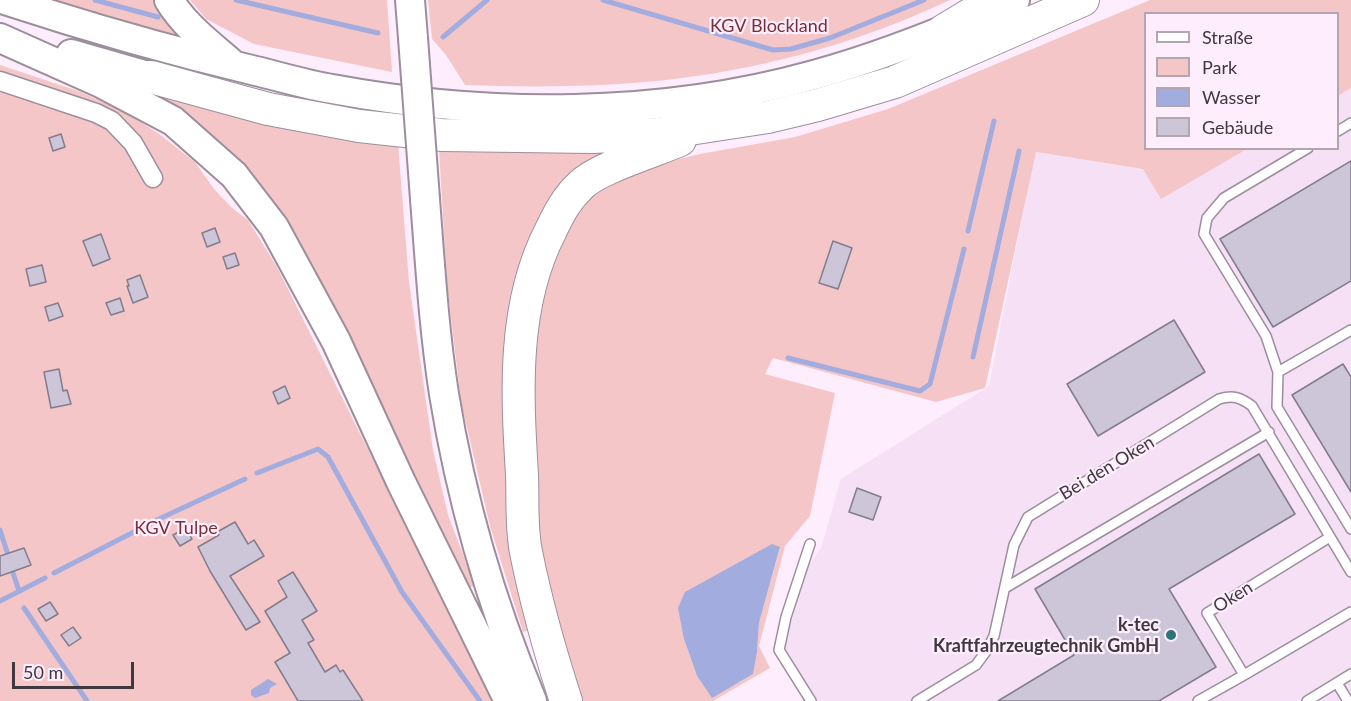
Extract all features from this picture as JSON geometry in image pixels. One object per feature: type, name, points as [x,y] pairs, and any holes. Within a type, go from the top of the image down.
[{"type":"highway","points":[[5,0],[162,48],[331,89],[482,107],[598,109],[666,104],[740,92],[813,76],[943,31],[1015,0]]},
{"type":"highway","points":[[169,0],[177,14],[234,66]]},
{"type":"highway","points":[[410,0],[435,326],[444,394],[459,472],[493,597],[532,701]]},
{"type":"highway","points":[[943,31],[994,0]]},
{"type":"highway","points":[[0,33],[268,109],[359,126],[442,135],[593,137],[657,134],[768,117],[798,110],[895,82],[1083,0]]},
{"type":"highway","points":[[0,38],[104,84],[173,121],[234,174],[274,227],[336,341],[401,482],[509,701]]},
{"type":"highway","points":[[566,701],[550,655],[526,549],[518,410],[521,333],[531,277],[545,242],[564,205],[583,183],[612,167],[711,126]]},
{"type":"street","points":[[0,81],[96,113],[112,121],[133,143],[153,178]]},
{"type":"lane","points":[[1305,150],[1224,198],[1207,218],[1204,234],[1266,336],[1278,372],[1277,407],[1351,529]]},
{"type":"lane","points":[[1278,372],[1351,330]]},
{"type":"lane","name":"Bei den Oken","points":[[917,701],[976,665],[987,650],[994,636],[1014,545],[1028,517],[1219,399],[1230,396],[1242,398],[1252,406],[1330,537]]},
{"type":"lane","points":[[1005,588],[1269,432]]},
{"type":"lane","points":[[1330,537],[1351,572]]},
{"type":"lane","name":"Oken","points":[[1244,675],[1207,613],[1330,537]]},
{"type":"lane","points":[[810,544],[786,617],[779,650],[811,701]]},
{"type":"lane","points":[[1198,701],[1351,612]]},
{"type":"lane","points":[[1307,701],[1351,674]]},
{"type":"lane","points":[[1337,683],[1351,685]]},
{"type":"lane","points":[[1337,683],[1348,701]]},
{"type":"shaded area","points":[[1351,88],[1351,701],[818,701],[784,650],[805,570],[821,548],[841,479],[989,386],[1035,152],[1143,169],[1162,198],[1245,150],[1339,150],[1339,95]]},
{"type":"green space","points":[[54,0],[160,0],[198,43]]},
{"type":"green space","points":[[190,0],[387,0],[392,72],[254,44],[206,19]]},
{"type":"green space","name":"KGV Blockland","points":[[428,0],[950,0],[858,37],[762,64],[664,80],[540,86],[465,85],[446,55],[432,39]]},
{"type":"green space","points":[[1150,0],[1351,0],[1351,88],[1339,95],[1339,12],[1144,12],[1144,150],[1245,150],[1161,199],[1143,169],[1036,152],[985,388],[936,402],[773,358],[765,374],[835,393],[810,516],[785,546],[759,646],[770,668],[713,701],[577,701],[559,634],[537,527],[529,452],[538,294],[560,234],[592,193],[639,169],[700,154],[795,137],[888,109]],"holes":[[[780,548],[759,623],[753,674],[712,697],[697,676],[684,639]]]},
{"type":"green space","name":"KGV Tulpe","points":[[0,65],[81,92],[123,111],[158,133],[195,162],[214,189],[232,208],[248,220],[277,267],[474,662],[500,701],[0,701]]},
{"type":"green space","points":[[86,71],[398,143],[409,282],[433,450],[448,515],[475,586],[465,589],[262,193],[219,142],[168,109]]},
{"type":"green space","points":[[653,145],[527,246],[535,628],[523,632],[490,526],[461,402],[447,284],[439,149]]},
{"type":"water","points":[[772,544],[780,547],[759,623],[753,674],[712,698],[697,676],[684,639],[678,608],[685,592]]},
{"type":"water","points":[[268,679],[277,684],[270,688],[269,693],[255,698],[251,695],[251,690]]},
{"type":"building","points":[[61,134],[65,147],[53,151],[49,138]]},
{"type":"building","points":[[1351,161],[1351,281],[1273,327],[1220,239]]},
{"type":"building","points":[[215,228],[220,242],[207,247],[202,233]]},
{"type":"building","points":[[101,234],[110,259],[93,266],[83,241]]},
{"type":"building","points":[[833,241],[852,248],[838,289],[819,283]]},
{"type":"building","points":[[235,253],[239,265],[227,269],[223,257]]},
{"type":"building","points":[[42,265],[46,282],[30,286],[26,269]]},
{"type":"building","points":[[140,275],[148,297],[133,303],[127,280]]},
{"type":"building","points":[[120,298],[124,311],[111,315],[106,303]]},
{"type":"building","points":[[58,303],[63,316],[49,321],[45,307]]},
{"type":"building","points":[[1174,320],[1205,372],[1098,436],[1067,384]]},
{"type":"building","points":[[1343,364],[1351,377],[1351,492],[1292,395]]},
{"type":"building","points":[[59,369],[63,391],[67,390],[71,404],[51,408],[44,372]]},
{"type":"building","points":[[285,386],[290,398],[278,404],[273,392]]},
{"type":"building","points":[[1259,454],[1295,514],[1169,589],[1216,667],[1159,701],[998,701],[1074,655],[1035,589]]},
{"type":"building","points":[[857,488],[881,497],[873,520],[849,512]]},
{"type":"building","points":[[235,522],[248,544],[254,540],[264,556],[230,576],[260,622],[246,630],[198,547],[219,535],[217,532]]},
{"type":"building","points":[[186,528],[192,539],[180,546],[173,535]]},
{"type":"building","points":[[24,548],[31,565],[0,576],[0,556]]},
{"type":"building","points":[[293,572],[317,611],[302,620],[314,640],[308,643],[325,672],[336,665],[340,672],[343,670],[363,701],[298,701],[275,662],[290,653],[265,611],[287,597],[278,581]]},
{"type":"building","points":[[50,602],[58,614],[46,621],[38,609]]},
{"type":"building","points":[[73,627],[81,638],[69,646],[61,635]]},
{"type":"waterway","points":[[95,0],[158,17]]},
{"type":"waterway","points":[[236,0],[378,33]]},
{"type":"waterway","points":[[443,37],[487,0]]},
{"type":"waterway","points":[[603,0],[773,50],[791,49],[830,38],[924,0]]},
{"type":"waterway","points":[[968,231],[994,121]]},
{"type":"waterway","points":[[973,357],[1019,151]]},
{"type":"waterway","points":[[788,358],[920,391],[930,384],[964,249]]},
{"type":"waterway","points":[[257,473],[318,449],[328,457],[402,592],[480,701]]},
{"type":"waterway","points":[[54,573],[161,518],[245,479]]},
{"type":"waterway","points":[[0,530],[9,558]]},
{"type":"waterway","points":[[11,567],[19,591]]},
{"type":"waterway","points":[[0,601],[45,578]]},
{"type":"waterway","points":[[24,608],[87,701]]},
{"type":"place","name":"k-tec Kraftfahrzeugtechnik GmbH","points":[[1171,635]]}]
